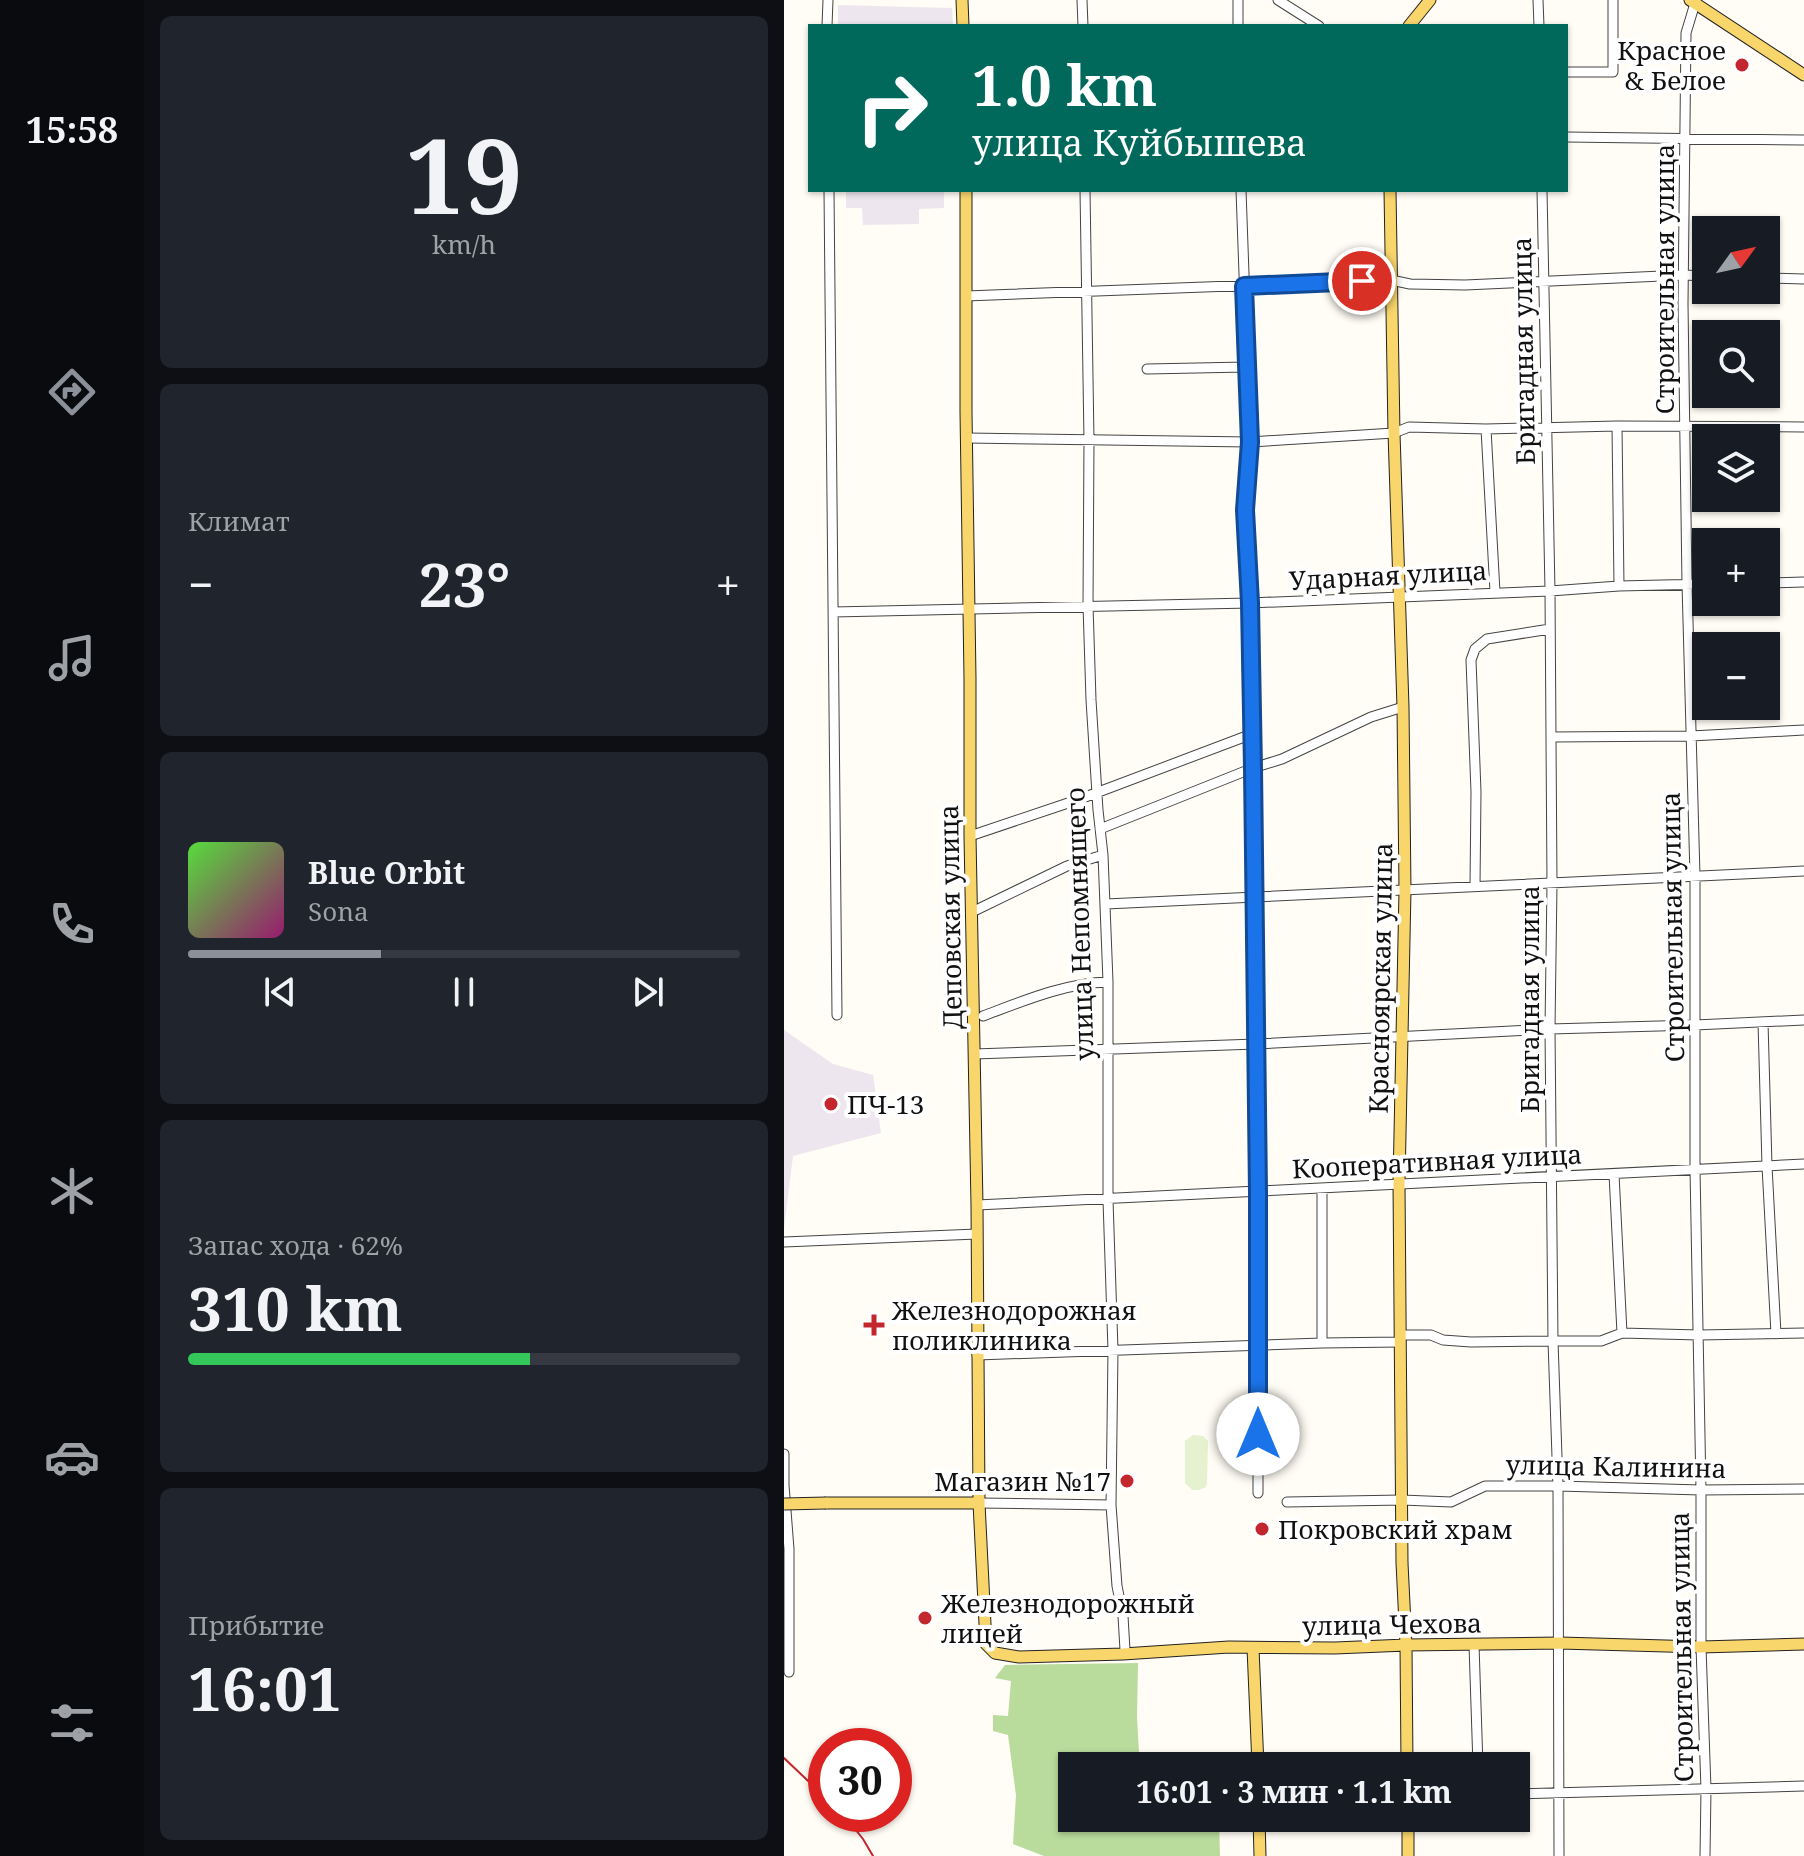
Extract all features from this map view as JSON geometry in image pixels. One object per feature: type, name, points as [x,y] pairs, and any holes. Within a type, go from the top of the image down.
[{"type":"main road","points":[[962,0],[963,24]]},
{"type":"main road","points":[[1411,24],[1430,0]]},
{"type":"main road","points":[[1694,1],[1804,75]]},
{"type":"main road","name":"Деповская улица","points":[[966,192],[979,1503],[986,1644]]},
{"type":"main road","name":"Красноярская улица","points":[[1390,192],[1405,890],[1399,1183],[1407,1752]]},
{"type":"main road","points":[[784,1504],[979,1503]]},
{"type":"main road","name":"улица Чехова","points":[[986,1644],[995,1653],[1019,1657],[1229,1647],[1560,1643],[1701,1647],[1804,1644]]},
{"type":"main road","points":[[1253,1648],[1257,1752]]},
{"type":"main road","points":[[1259,1832],[1260,1856]]},
{"type":"main road","points":[[1408,1832],[1408,1856]]},
{"type":"street","points":[[827,0],[827,24]]},
{"type":"street","points":[[1082,0],[1083,24]]},
{"type":"street","points":[[1238,0],[1238,24]]},
{"type":"street","points":[[1278,0],[1316,24]]},
{"type":"street","points":[[1538,0],[1539,24]]},
{"type":"street","points":[[1568,72],[1613,72],[1613,0]]},
{"type":"street","name":"Строительная улица","points":[[1694,1],[1686,33],[1684,82],[1684,275],[1687,584],[1695,876],[1695,1169],[1705,1856]]},
{"type":"street","points":[[1568,137],[1804,140]]},
{"type":"street","points":[[829,192],[837,1015]]},
{"type":"street","name":"улица Непомнящего","points":[[1085,192],[1088,605],[1108,982],[1108,1200],[1113,1350],[1111,1505],[1117,1586],[1123,1616],[1123,1654]]},
{"type":"street","points":[[1241,192],[1250,442],[1245,510],[1253,768],[1258,1493]]},
{"type":"street","name":"Бригадная улица","points":[[1542,192],[1550,591],[1550,1029],[1560,1643],[1559,1856]]},
{"type":"street","points":[[966,296],[1391,280],[1410,284],[1465,285],[1692,275]]},
{"type":"street","points":[[1780,278],[1804,279]]},
{"type":"street","points":[[1147,369],[1246,367]]},
{"type":"street","points":[[1617,426],[1619,586]]},
{"type":"street","points":[[967,438],[1250,442],[1394,433],[1409,427],[1804,427]]},
{"type":"street","points":[[1486,429],[1495,592]]},
{"type":"street","points":[[1780,583],[1804,582]]},
{"type":"street","name":"Ударная улица","points":[[833,612],[1250,603],[1692,584]]},
{"type":"street","points":[[1475,886],[1476,792],[1471,660],[1475,649],[1487,639],[1550,629]]},
{"type":"street","points":[[1100,829],[1282,759],[1371,717],[1403,707]]},
{"type":"street","points":[[1551,737],[1691,736],[1804,730]]},
{"type":"street","points":[[970,836],[1252,734]]},
{"type":"street","points":[[972,912],[1067,866],[1103,855]]},
{"type":"street","points":[[1106,904],[1804,871]]},
{"type":"street","points":[[983,1016],[1037,995],[1091,982],[1108,982]]},
{"type":"street","points":[[974,1054],[1804,1020]]},
{"type":"street","points":[[1763,1022],[1776,1334]]},
{"type":"street","name":"Кооперативная улица","points":[[977,1205],[1804,1164]]},
{"type":"street","points":[[1614,1174],[1622,1333]]},
{"type":"street","points":[[1322,1188],[1322,1343]]},
{"type":"street","points":[[784,1242],[977,1234]]},
{"type":"street","points":[[977,1355],[1322,1343],[1431,1335],[1443,1340],[1471,1342],[1601,1341],[1622,1333],[1804,1333]]},
{"type":"street","points":[[784,1454],[789,1549],[789,1672]]},
{"type":"street","name":"улица Калинина","points":[[1287,1502],[1451,1502],[1485,1486],[1804,1489]]},
{"type":"street","points":[[979,1503],[1111,1505]]},
{"type":"street","points":[[1474,1645],[1478,1752]]},
{"type":"street","points":[[1530,1793],[1804,1786]]},
{"type":"shaded area","points":[[838,5],[952,8],[953,24],[838,24]]},
{"type":"shaded area","points":[[846,192],[944,192],[944,208],[919,209],[919,224],[863,225],[862,208],[846,208]]},
{"type":"shaded area","name":"ПЧ-13","points":[[784,1030],[833,1064],[873,1075],[881,1133],[793,1156],[784,1229]]},
{"type":"green space","points":[[1193,1435],[1203,1436],[1208,1441],[1207,1483],[1199,1490],[1192,1490],[1185,1483],[1185,1441]]},
{"type":"green space","points":[[1138,1663],[1139,1752],[1058,1752],[1058,1832],[1219,1832],[1220,1856],[1044,1856],[1013,1844],[1016,1795],[1008,1735],[993,1731],[993,1715],[1008,1716],[1011,1681],[995,1678],[1005,1665]]},
{"type":"railway","points":[[784,1758],[808,1781]]},
{"type":"railway","points":[[857,1832],[873,1856]]},
{"type":"place","name":"Красное & Белое","points":[[1742,65]]},
{"type":"place","name":"ПЧ-13","points":[[831,1104]]},
{"type":"place","name":"Железнодорожная поликлиника","points":[[874,1325]]},
{"type":"place","name":"Магазин №17","points":[[1127,1481]]},
{"type":"place","name":"Покровский храм","points":[[1262,1529]]},
{"type":"place","name":"Железнодорожный лицей","points":[[925,1618]]},
{"type":"route","points":[[1258,1434],[1253,768],[1245,510],[1250,442],[1244,286],[1362,281]]}]
